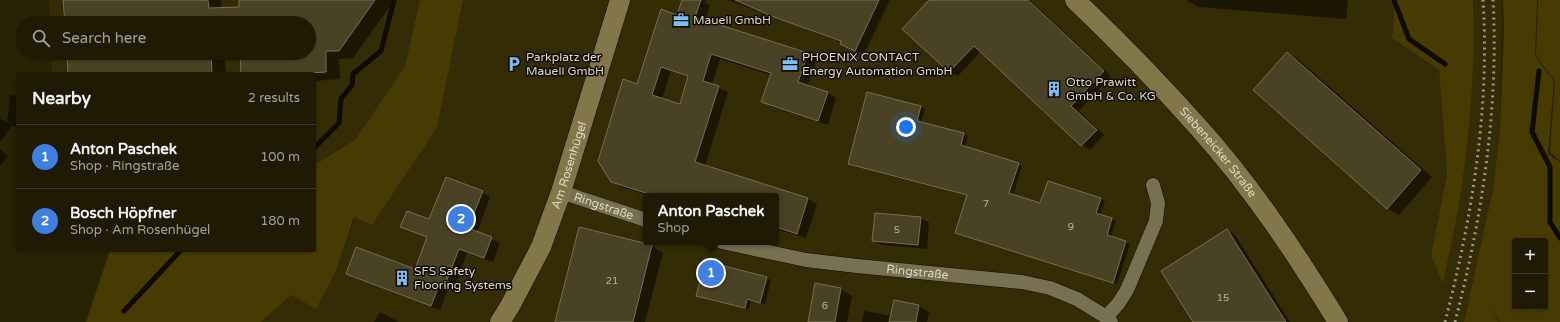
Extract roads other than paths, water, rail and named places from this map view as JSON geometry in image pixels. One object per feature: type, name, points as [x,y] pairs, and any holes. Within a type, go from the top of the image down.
[{"type":"main road","name":"Am Rosenhügel","points":[[500,322],[541,247],[561,192],[620,0]]},
{"type":"main road","name":"Siebeneicker Straße","points":[[1075,0],[1200,128],[1259,203],[1315,285],[1338,322]]},
{"type":"street","name":"Ringstraße","points":[[736,245],[806,260],[1022,282],[1050,288],[1078,299],[1108,320],[1127,290],[1156,221],[1158,203],[1152,185]]},
{"type":"street","name":"Ringstraße","points":[[561,192],[643,219]]},
{"type":"waterway","points":[[316,146],[339,123],[341,99],[352,85],[353,74],[381,51],[394,0]]},
{"type":"waterway","points":[[1394,0],[1409,39],[1445,64]]},
{"type":"waterway","points":[[1539,71],[1532,132],[1550,167],[1550,222],[1560,238]]},
{"type":"waterway","points":[[124,311],[179,252]]},
{"type":"railway","points":[[1445,322],[1455,283],[1471,203],[1477,162],[1484,81],[1483,0]]},
{"type":"railway","points":[[1455,322],[1473,243],[1491,122],[1494,41],[1493,0]]},
{"type":"place","name":"Mauell GmbH","points":[[681,20]]},
{"type":"place","name":"Parkplatz der Mauell GmbH","points":[[514,64]]},
{"type":"place","name":"PHOENIX CONTACT Energy Automation GmbH","points":[[790,64]]},
{"type":"place","name":"Otto Prawitt GmbH & Co. KG","points":[[1054,89]]},
{"type":"place","name":"Bosch Höpfner","points":[[461,219]]},
{"type":"place","name":"Anton Paschek","points":[[711,273]]},
{"type":"place","name":"SFS Safety Flooring Systems","points":[[402,278]]}]
